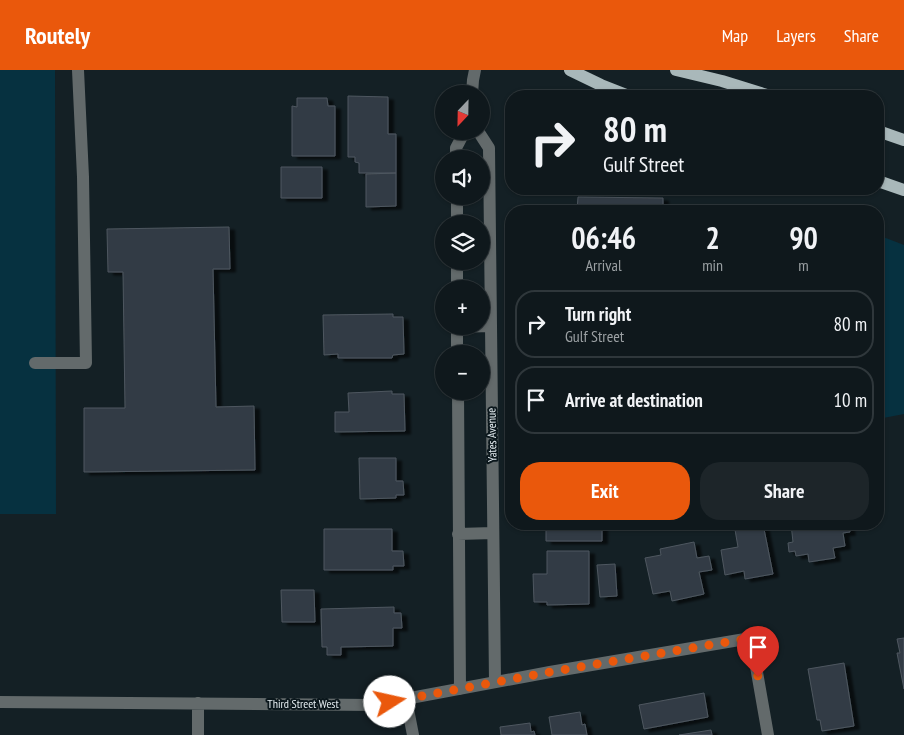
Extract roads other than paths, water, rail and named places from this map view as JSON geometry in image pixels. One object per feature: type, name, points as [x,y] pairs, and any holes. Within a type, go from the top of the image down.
[{"type":"main road","points":[[570,70],[614,90]]},
{"type":"main road","points":[[676,70],[751,90]]},
{"type":"main road","points":[[884,134],[904,140]]},
{"type":"main road","points":[[884,183],[904,190]]},
{"type":"street","points":[[35,363],[86,363],[78,70]]},
{"type":"street","points":[[473,85],[475,70]]},
{"type":"street","name":"Yates Avenue","points":[[484,140],[489,148],[490,280]]},
{"type":"street","name":"Yates Avenue","points":[[490,326],[495,682]]},
{"type":"street","points":[[458,400],[460,689]]},
{"type":"street","points":[[458,534],[493,533]]},
{"type":"street","name":"Third Street West","points":[[0,702],[373,704],[751,638],[768,735]]},
{"type":"street","points":[[406,699],[413,735]]},
{"type":"street","points":[[198,703],[198,735]]}]
